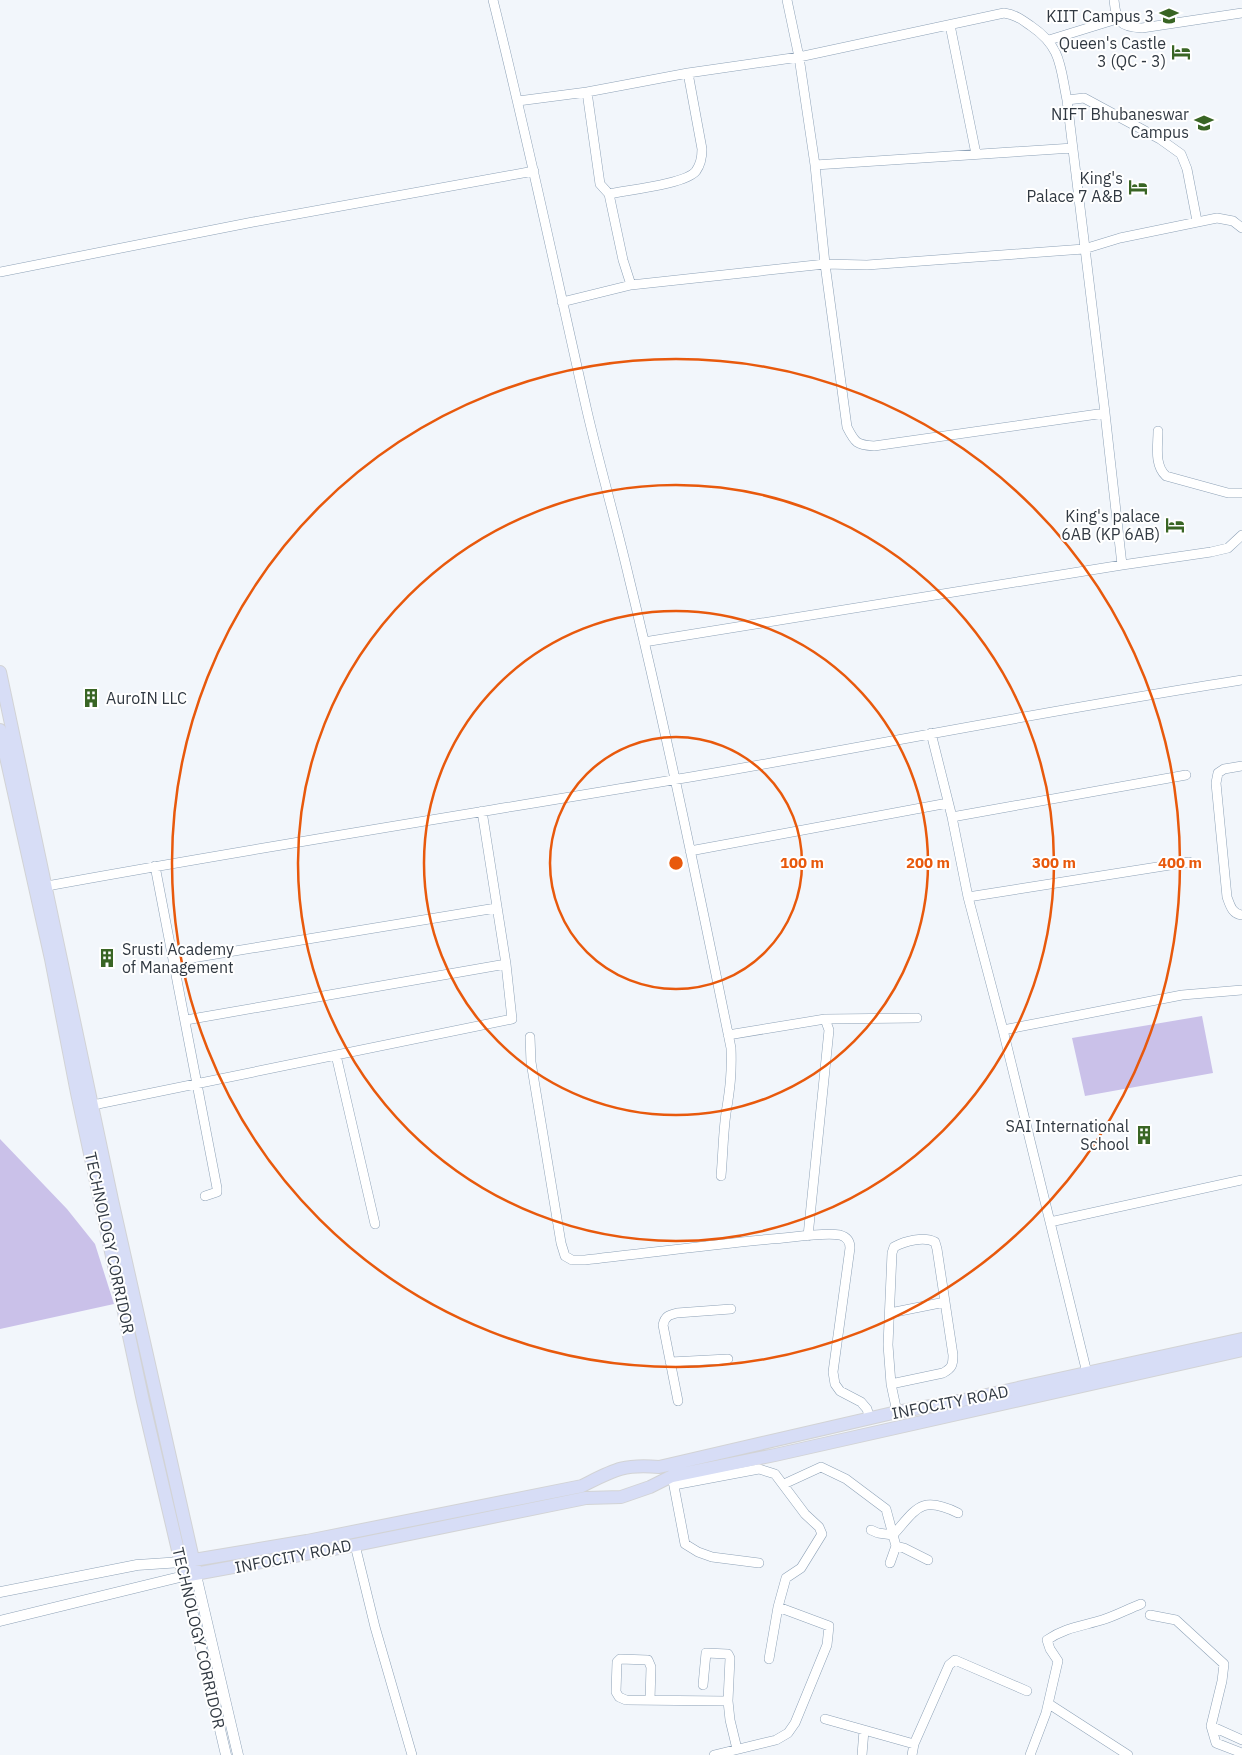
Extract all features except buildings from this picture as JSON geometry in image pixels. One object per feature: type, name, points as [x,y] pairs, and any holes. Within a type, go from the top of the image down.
[{"type":"main road","points":[[0,672],[47,886],[77,1063],[93,1105],[190,1575]]},
{"type":"main road","name":"TECHNOLOGY CORRIDOR","points":[[0,730],[49,950],[77,1063],[143,1401],[188,1562]]},
{"type":"main road","name":"INFOCITY ROAD","points":[[188,1562],[584,1492],[621,1497],[650,1487],[667,1477],[897,1412],[959,1401],[1017,1395],[1087,1373],[1242,1339]]},
{"type":"main road","name":"INFOCITY ROAD","points":[[190,1575],[355,1545],[584,1492],[609,1472],[624,1467],[667,1477],[775,1455],[1017,1395],[1242,1350]]},
{"type":"street","points":[[493,0],[518,100],[562,302],[644,642],[675,779],[728,1035],[732,1070],[721,1176]]},
{"type":"street","points":[[788,0],[816,165],[825,264],[847,427],[853,439],[860,445],[874,446],[1105,413]]},
{"type":"street","points":[[1114,0],[1117,19],[1130,27],[1142,28],[1242,13]]},
{"type":"street","points":[[518,100],[587,92],[688,73],[799,57],[1004,13],[1016,15],[1043,34],[1049,40],[1058,58],[1067,100],[1122,565]]},
{"type":"street","points":[[1049,40],[1117,19]]},
{"type":"street","points":[[950,25],[976,154]]},
{"type":"street","points":[[609,194],[678,181],[695,173],[701,161],[702,149],[688,73]]},
{"type":"street","points":[[587,92],[600,184],[609,194],[623,260],[631,285]]},
{"type":"street","points":[[1067,100],[1084,98],[1160,140],[1181,154],[1187,169],[1197,221]]},
{"type":"street","points":[[816,165],[1073,148]]},
{"type":"street","points":[[0,272],[262,220],[534,171]]},
{"type":"street","points":[[562,302],[631,285],[825,264],[867,265],[1084,249],[1120,238],[1217,218],[1233,221],[1242,228]]},
{"type":"street","points":[[1158,431],[1158,464],[1160,471],[1166,476],[1228,493],[1242,493]]},
{"type":"street","points":[[644,642],[1212,552],[1228,548],[1242,535]]},
{"type":"street","points":[[47,886],[155,866],[675,779],[1062,709],[1242,680]]},
{"type":"street","points":[[931,733],[952,817],[968,897],[1003,1030],[1087,1373]]},
{"type":"street","points":[[1242,766],[1224,769],[1218,773],[1216,783],[1227,897],[1231,908],[1238,915],[1242,915]]},
{"type":"street","points":[[952,817],[1186,775]]},
{"type":"street","points":[[690,851],[948,803]]},
{"type":"street","points":[[93,1105],[512,1019],[506,964],[482,811]]},
{"type":"street","points":[[968,897],[1189,862]]},
{"type":"street","points":[[155,866],[217,1188],[217,1192],[205,1196]]},
{"type":"street","points":[[174,961],[496,908]]},
{"type":"street","points":[[186,1020],[506,964]]},
{"type":"street","points":[[1003,1030],[1182,995],[1242,990]]},
{"type":"street","points":[[728,1035],[825,1019],[917,1018]]},
{"type":"street","points":[[808,1236],[829,1030],[825,1019]]},
{"type":"street","points":[[530,1037],[534,1081],[561,1243],[565,1256],[572,1260],[586,1260],[697,1246],[808,1236],[840,1235],[846,1238],[850,1242],[845,1295],[833,1372],[835,1384],[840,1391],[861,1402],[867,1409],[870,1419]]},
{"type":"street","points":[[336,1055],[375,1224]]},
{"type":"street","points":[[1050,1222],[1242,1180]]},
{"type":"street","points":[[891,1384],[943,1373],[949,1370],[953,1364],[937,1249],[935,1242],[925,1238],[899,1244],[894,1247],[892,1253],[888,1345],[891,1384],[897,1412]]},
{"type":"street","points":[[890,1313],[945,1302]]},
{"type":"street","points":[[678,1401],[664,1325],[665,1319],[668,1315],[731,1309]]},
{"type":"street","points":[[670,1362],[728,1359]]},
{"type":"street","points":[[784,1484],[821,1466],[846,1479],[886,1509],[896,1546],[890,1562]]},
{"type":"street","points":[[759,1563],[712,1556],[698,1552],[685,1544],[667,1477],[759,1469],[775,1474],[805,1514],[819,1526],[822,1534],[801,1568],[786,1578],[778,1607],[769,1659]]},
{"type":"street","points":[[893,1535],[907,1517],[922,1506],[935,1504],[958,1513]]},
{"type":"street","points":[[871,1530],[893,1535]]},
{"type":"street","points":[[355,1545],[375,1627],[412,1755]]},
{"type":"street","points":[[896,1546],[928,1560]]},
{"type":"street","name":"INFOCITY ROAD","points":[[0,1592],[137,1565],[188,1562]]},
{"type":"street","points":[[190,1575],[238,1755]]},
{"type":"street","name":"INFOCITY ROAD","points":[[0,1621],[190,1575]]},
{"type":"street","name":"TECHNOLOGY CORRIDOR","points":[[190,1575],[226,1755]]},
{"type":"street","points":[[1030,1755],[1049,1704],[1058,1661],[1050,1649],[1047,1640],[1056,1633],[1102,1620],[1142,1604]]},
{"type":"street","points":[[714,1755],[776,1740],[788,1733],[794,1724],[827,1645],[829,1626],[778,1607]]},
{"type":"street","points":[[1150,1615],[1176,1620],[1224,1664],[1222,1681],[1211,1726],[1216,1743],[1242,1753]]},
{"type":"street","points":[[703,1685],[706,1653],[728,1654],[730,1658],[728,1701],[730,1720],[737,1749]]},
{"type":"street","points":[[650,1700],[651,1667],[648,1660],[620,1658],[617,1662],[616,1692],[619,1697],[626,1700],[728,1701]]},
{"type":"street","points":[[912,1755],[914,1744],[950,1665],[955,1660],[1027,1691]]},
{"type":"street","points":[[1049,1704],[1115,1752],[1128,1755]]},
{"type":"street","points":[[825,1719],[914,1744]]},
{"type":"street","points":[[1211,1726],[1242,1740]]},
{"type":"street","points":[[862,1755],[864,1730]]},
{"type":"shaded area","points":[[1202,1016],[1213,1073],[1085,1096],[1072,1038]]},
{"type":"shaded area","points":[[0,1139],[67,1209],[95,1244],[114,1304],[0,1329]]},
{"type":"place","name":"KIIT Campus 3","points":[[1169,16]]},
{"type":"place","name":"Queen's Castle 3 (QC - 3)","points":[[1181,52]]},
{"type":"place","name":"NIFT Bhubaneswar Campus","points":[[1204,123]]},
{"type":"place","name":"King's Palace 7 A&B","points":[[1138,187]]},
{"type":"place","name":"King's palace 6AB (KP 6AB)","points":[[1175,525]]},
{"type":"place","name":"AuroIN LLC","points":[[91,698]]},
{"type":"place","name":"Srusti Academy of Management","points":[[107,958]]},
{"type":"place","name":"SAI International School","points":[[1144,1135]]}]
